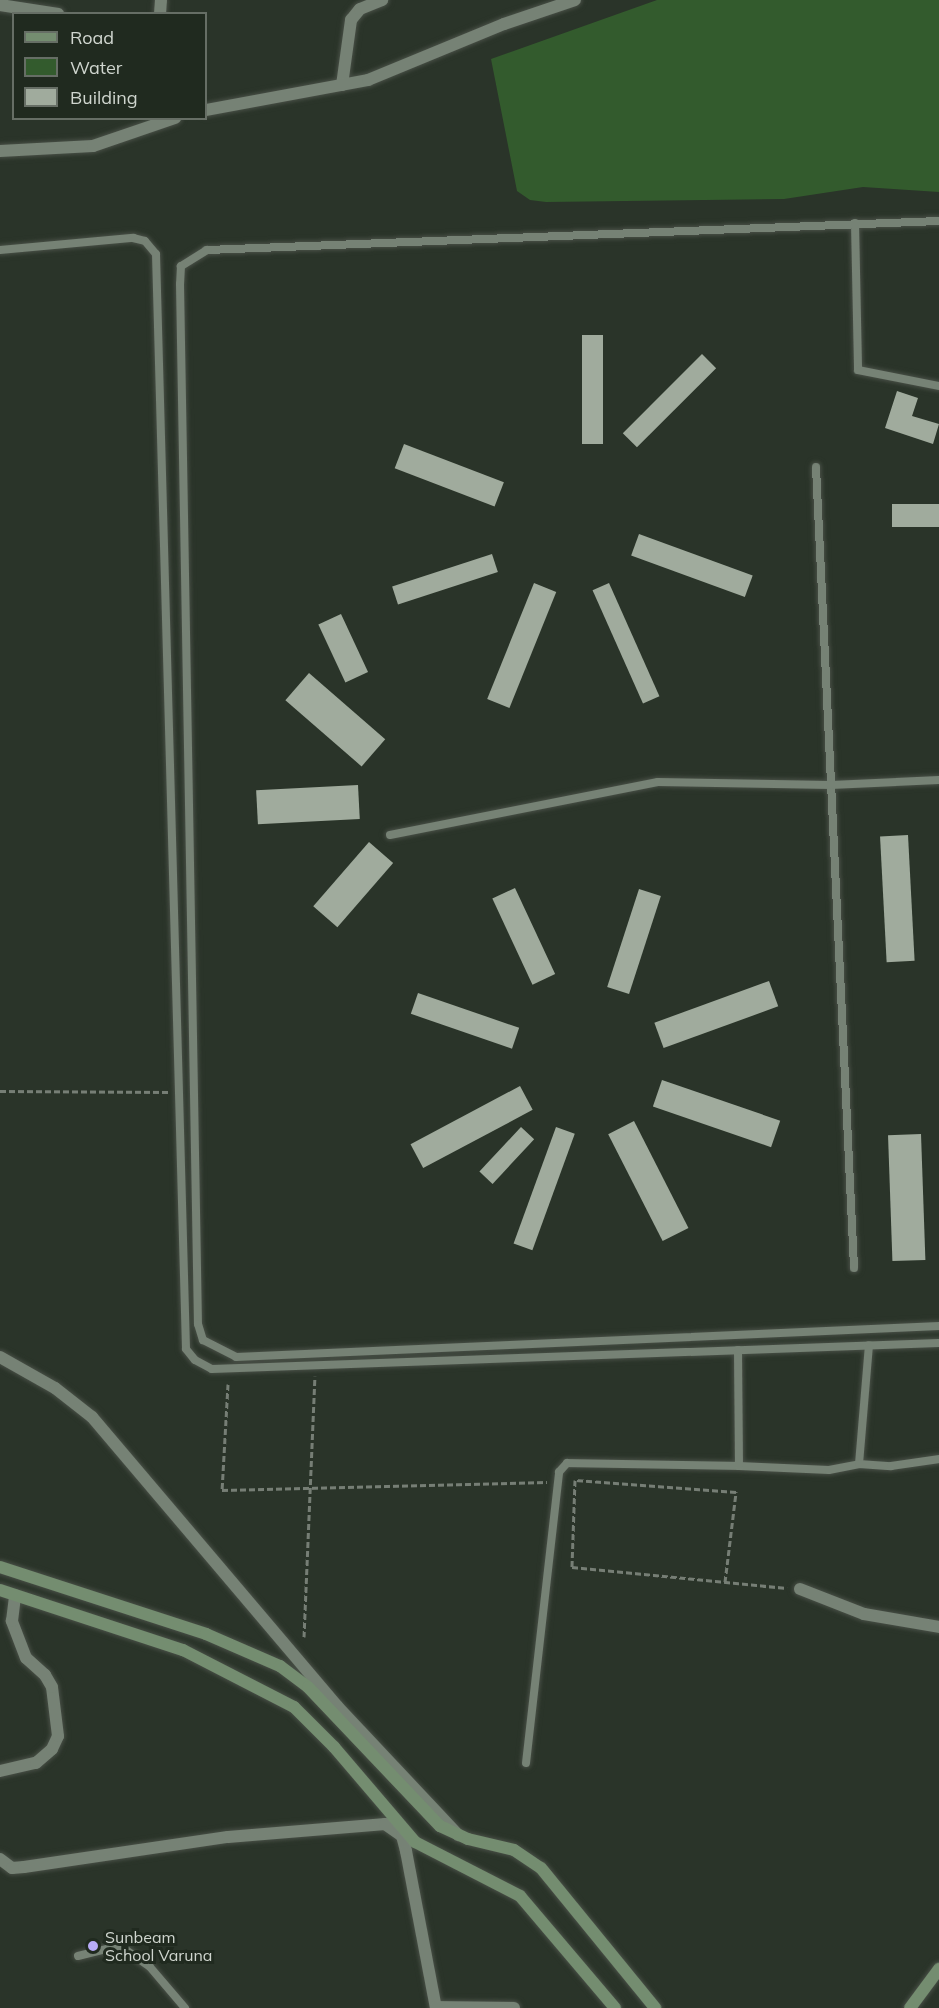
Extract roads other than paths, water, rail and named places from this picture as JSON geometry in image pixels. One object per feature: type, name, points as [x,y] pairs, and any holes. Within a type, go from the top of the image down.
[{"type":"street","points":[[342,84],[351,20],[360,9],[382,0]]},
{"type":"street","points":[[207,110],[388,74],[504,24],[575,0]]},
{"type":"street","points":[[0,5],[45,12]]},
{"type":"street","points":[[0,151],[93,146],[150,122]]},
{"type":"street","points":[[0,1357],[55,1388],[92,1417],[337,1706],[458,1835]]},
{"type":"street","points":[[0,1567],[206,1634],[280,1666],[308,1686],[440,1826],[458,1835],[514,1850],[541,1868],[655,2008]]},
{"type":"street","points":[[801,1589],[864,1614],[939,1627]]},
{"type":"street","points":[[0,1590],[183,1650],[294,1707],[334,1747],[415,1842],[520,1896],[615,2008]]},
{"type":"street","points":[[0,1771],[36,1763],[52,1749],[58,1736],[52,1687],[45,1675],[26,1658],[12,1621],[15,1595]]},
{"type":"street","points":[[0,1859],[12,1868],[24,1867],[228,1837],[385,1824],[395,1828],[404,1844],[436,2008],[514,2008]]},
{"type":"street","points":[[910,2008],[939,1970]]},
{"type":"lane","points":[[939,221],[207,250],[181,266],[198,1324],[203,1340],[236,1357],[939,1326]]},
{"type":"lane","points":[[855,223],[858,370],[939,386]]},
{"type":"lane","points":[[0,250],[133,238],[146,241],[156,254],[177,1092],[186,1350],[195,1360],[213,1369],[939,1343]]},
{"type":"lane","points":[[816,467],[854,1268]]},
{"type":"lane","points":[[390,835],[658,782],[831,786],[939,780]]},
{"type":"lane","points":[[859,1464],[869,1345]]},
{"type":"lane","points":[[738,1350],[739,1466]]},
{"type":"lane","points":[[526,1763],[559,1472],[567,1462],[829,1470],[859,1464],[891,1466],[939,1459]]},
{"type":"lane","points":[[78,1956],[110,1948],[126,1950],[150,1967],[185,2008]]},
{"type":"water","points":[[657,0],[939,0],[939,192],[863,187],[784,199],[546,202],[530,200],[517,191],[491,59]]},
{"type":"place","name":"Sunbeam School Varuna","points":[[93,1946]]}]
